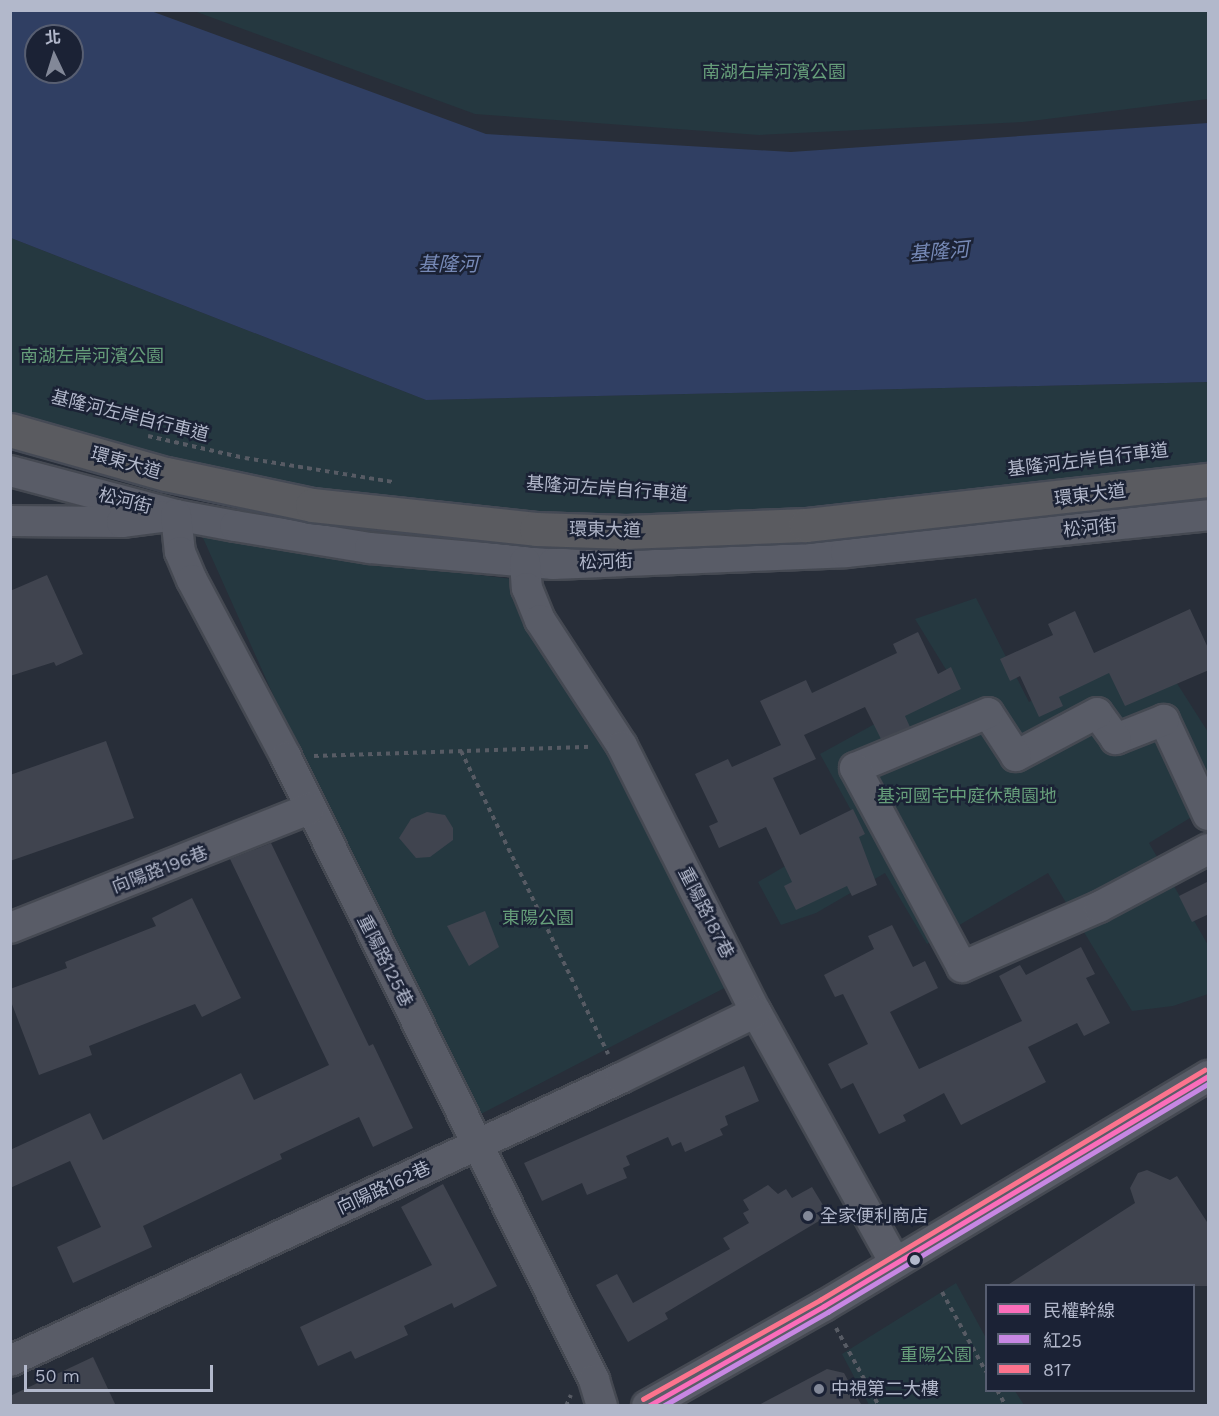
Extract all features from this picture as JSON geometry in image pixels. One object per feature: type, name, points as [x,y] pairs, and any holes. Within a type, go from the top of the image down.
[{"type":"highway","name":"環東大道","points":[[10,430],[166,474],[312,505],[536,529],[626,532],[806,525],[1209,480]]},
{"type":"street","name":"松河街","points":[[10,471],[176,515],[369,548],[553,564],[846,552],[1209,515]]},
{"type":"street","points":[[10,521],[122,522],[176,515]]},
{"type":"street","name":"重陽路125巷","points":[[176,515],[180,552],[192,580],[286,758],[309,809],[594,1380],[602,1406]]},
{"type":"street","name":"重陽路187巷","points":[[525,562],[527,588],[540,620],[622,746],[756,1012],[895,1263]]},
{"type":"street","points":[[1209,815],[1164,720],[1116,739],[1097,713],[1016,756],[988,713],[855,768],[962,967],[1099,907],[1209,849]]},
{"type":"street","name":"向陽路196巷","points":[[10,928],[309,809]]},
{"type":"street","name":"向陽路162巷","points":[[10,1361],[478,1145],[756,1012]]},
{"type":"street","points":[[647,1406],[824,1306],[1209,1076]]},
{"type":"path","name":"基隆河左岸自行車道","points":[[141,435],[245,458],[400,483]]},
{"type":"path","points":[[286,758],[622,746]]},
{"type":"path","points":[[461,751],[621,1078]]},
{"type":"path","points":[[942,1292],[985,1368]]},
{"type":"path","points":[[824,1306],[879,1406]]},
{"type":"path","points":[[998,1392],[1006,1406]]},
{"type":"green space","name":"南湖右岸河濱公園","points":[[194,11],[1208,11],[1208,99],[1023,122],[759,135],[475,114]]},
{"type":"green space","name":"南湖左岸河濱公園","points":[[11,238],[426,400],[1208,382],[1208,475],[862,514],[527,519],[279,484],[68,433],[11,413]]},
{"type":"green space","name":"東陽公園","points":[[199,529],[414,567],[513,579],[738,981],[475,1117],[314,786]]},
{"type":"green space","name":"基河國宅中庭休憩園地","points":[[976,598],[1029,702],[1103,662],[1123,698],[1171,674],[1208,732],[1208,807],[1149,843],[1208,945],[1208,994],[1173,1006],[1132,1011],[1048,873],[927,944],[885,873],[816,913],[781,925],[758,882],[858,823],[820,754],[953,681],[915,619]]},
{"type":"green space","name":"重陽公園","points":[[956,1283],[985,1336],[985,1392],[1016,1392],[1024,1405],[869,1405],[842,1354]]},
{"type":"water","name":"基隆河","points":[[10,11],[151,11],[486,134],[791,152],[1208,123],[1208,382],[426,400],[11,238]]},
{"type":"building","points":[[47,575],[83,654],[56,666],[54,662],[10,676],[10,591]]},
{"type":"building","points":[[1190,609],[1209,650],[1209,670],[1125,706],[1109,673],[1059,697],[1063,706],[1039,717],[1020,676],[1010,681],[1000,659],[1053,635],[1048,624],[1075,611],[1094,653]]},
{"type":"building","points":[[918,632],[938,674],[951,667],[961,689],[905,716],[910,727],[881,739],[865,707],[804,735],[816,759],[773,778],[800,835],[853,809],[865,834],[859,837],[877,885],[852,896],[847,886],[796,910],[784,886],[792,882],[766,827],[719,848],[709,826],[718,822],[695,774],[728,759],[732,767],[781,745],[760,701],[806,680],[812,693],[897,653],[893,644]]},
{"type":"building","points":[[106,741],[134,818],[10,861],[10,775]]},
{"type":"building","points":[[427,812],[445,815],[453,828],[453,840],[430,857],[416,858],[399,838],[411,819]]},
{"type":"building","points":[[271,843],[369,1046],[373,1044],[413,1128],[373,1147],[359,1117],[280,1154],[282,1159],[143,1226],[152,1247],[73,1283],[57,1247],[101,1227],[70,1161],[10,1188],[10,1150],[90,1113],[103,1140],[241,1073],[254,1100],[329,1065],[230,859]]},
{"type":"building","points":[[1209,881],[1209,914],[1192,922],[1179,896]]},
{"type":"building","points":[[192,898],[241,998],[202,1017],[195,1004],[89,1046],[92,1055],[39,1075],[10,999],[10,989],[67,968],[65,962],[156,926],[152,918]]},
{"type":"building","points":[[485,911],[499,947],[469,966],[447,926]]},
{"type":"building","points":[[892,925],[913,967],[925,961],[938,988],[890,1012],[919,1069],[1022,1021],[999,976],[1020,965],[1026,975],[1081,947],[1095,974],[1086,978],[1110,1023],[1084,1036],[1077,1023],[1028,1047],[1046,1082],[961,1125],[944,1093],[903,1115],[906,1121],[879,1134],[853,1083],[841,1089],[828,1064],[868,1044],[843,994],[835,997],[824,975],[874,949],[868,936]]},
{"type":"building","points":[[744,1066],[759,1101],[725,1116],[728,1125],[720,1129],[723,1135],[685,1152],[681,1142],[672,1146],[668,1137],[626,1156],[630,1165],[623,1168],[627,1178],[587,1195],[582,1183],[542,1201],[524,1163]]},
{"type":"building","points":[[1147,1170],[1170,1180],[1177,1176],[1209,1225],[1209,1286],[1195,1286],[1195,1284],[1009,1284],[1135,1203],[1130,1188],[1138,1173]]},
{"type":"building","points":[[443,1184],[497,1286],[454,1308],[452,1303],[404,1326],[408,1335],[355,1359],[351,1351],[318,1366],[300,1327],[432,1265],[401,1207]]},
{"type":"building","points":[[768,1185],[778,1194],[786,1189],[792,1198],[812,1187],[829,1215],[665,1313],[668,1319],[628,1342],[596,1285],[617,1274],[633,1303],[730,1249],[723,1238],[749,1223],[743,1213],[749,1210],[743,1200]]},
{"type":"building","points":[[93,1357],[116,1406],[10,1406],[10,1396]]},
{"type":"building","name":"中視第二大樓","points":[[827,1369],[844,1373],[862,1406],[757,1406]]},
{"type":"transit line","name":"817","points":[[643,1399],[820,1300],[1204,1070]]},
{"type":"transit line","name":"民權幹線","points":[[648,1406],[824,1306],[1208,1076]]},
{"type":"transit line","name":"紅25","points":[[663,1406],[828,1312],[1208,1084]]},
{"type":"place","name":"全家便利商店","points":[[808,1216]]},
{"type":"place","name":"中視第二大樓","points":[[819,1389]]}]
